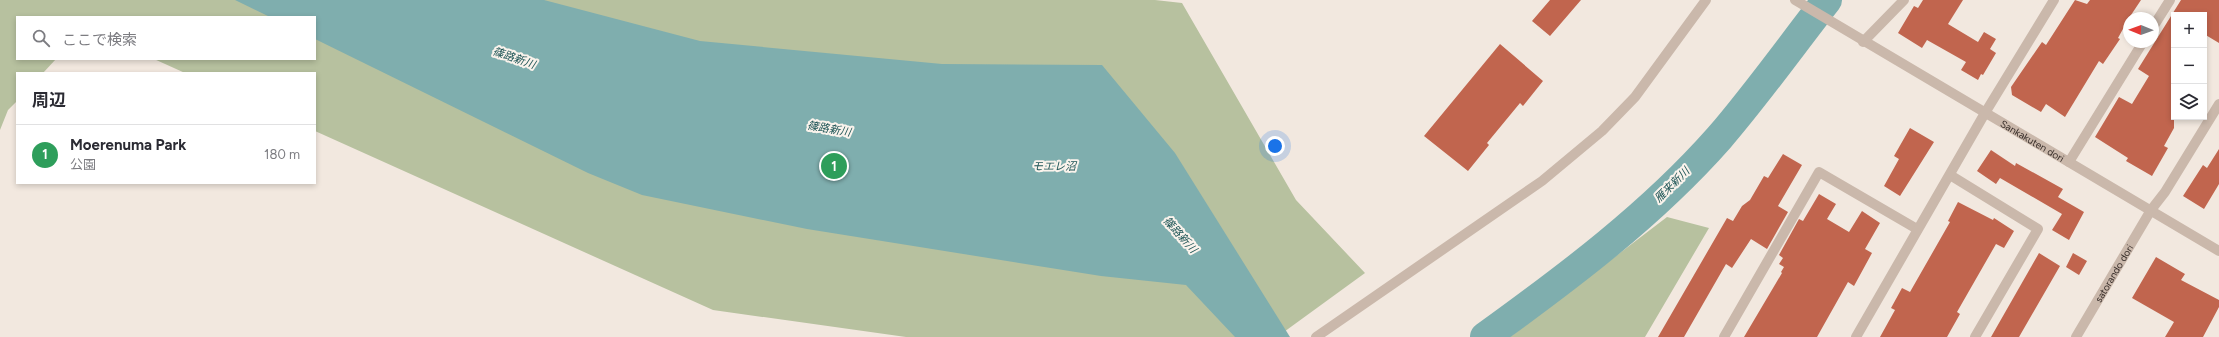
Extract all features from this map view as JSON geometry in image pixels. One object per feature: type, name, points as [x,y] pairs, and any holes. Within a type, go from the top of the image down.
[{"type":"street","points":[[1316,337],[1542,181],[1602,131],[1635,97],[1706,0]]},
{"type":"street","name":"Sankakuten dori","points":[[1795,0],[1863,42],[2219,251]]},
{"type":"street","points":[[1863,42],[1904,0]]},
{"type":"street","points":[[1856,337],[1917,229],[1950,175],[1984,113],[2054,0]]},
{"type":"street","points":[[2159,17],[2170,0]]},
{"type":"street","points":[[2069,162],[2139,48]]},
{"type":"street","name":"satorando dori","points":[[2076,337],[2151,210],[2165,192],[2219,104]]},
{"type":"street","points":[[1724,337],[1819,172],[1917,229]]},
{"type":"street","points":[[1950,175],[2038,229],[1975,337]]},
{"type":"green space","points":[[0,0],[1155,0],[1182,3],[1296,200],[1365,273],[1277,337],[906,337],[713,310],[316,131],[316,72],[183,72],[156,60],[316,60],[316,16],[16,16],[16,60],[55,60],[44,72],[16,72],[16,102],[8,110],[0,130]]},
{"type":"green space","points":[[1667,217],[1709,228],[1645,337],[1510,337]]},
{"type":"water","name":"モエレ沼","points":[[235,0],[544,0],[700,41],[942,64],[1102,65],[1175,153],[1290,337],[1235,337],[1186,285],[1101,276],[807,229],[642,195],[588,173],[316,39],[316,16],[268,16]]},
{"type":"building","points":[[1550,0],[1581,0],[1550,36],[1532,21]]},
{"type":"building","points":[[1923,0],[1963,0],[1948,24],[1978,42],[1984,32],[1996,39],[1990,49],[1996,53],[1983,75],[1981,74],[1978,80],[1961,70],[1966,62],[1927,40],[1922,48],[1898,33],[1914,6],[1918,8]]},
{"type":"building","points":[[2075,0],[2087,4],[2090,0],[2141,0],[2133,12],[2123,12],[2123,29],[2118,38],[2120,39],[2103,64],[2099,61],[2065,117],[2046,104],[2041,112],[2012,95],[2011,87],[2042,42],[2046,45]]},
{"type":"building","points":[[2181,0],[2219,0],[2219,43],[2207,36],[2207,12],[2174,12]]},
{"type":"building","points":[[2171,16],[2171,120],[2174,120],[2174,128],[2164,146],[2168,148],[2152,176],[2126,161],[2128,158],[2095,137],[2119,97],[2132,104],[2149,76],[2138,69],[2151,48],[2159,48],[2159,35]]},
{"type":"building","points":[[1500,44],[1543,81],[1523,106],[1520,103],[1487,143],[1489,145],[1468,171],[1424,136]]},
{"type":"building","points":[[1910,128],[1934,142],[1900,196],[1884,186],[1899,159],[1894,156]]},
{"type":"building","points":[[2219,149],[2219,184],[2204,209],[2183,196],[2203,165],[2207,168]]},
{"type":"building","points":[[1991,150],[2015,166],[2016,163],[2063,189],[2058,197],[2084,212],[2069,240],[2052,230],[2062,214],[2000,178],[1996,184],[1977,171]]},
{"type":"building","points":[[1783,154],[1802,165],[1778,206],[1788,212],[1767,249],[1751,239],[1732,268],[1726,264],[1684,337],[1658,337],[1727,218],[1733,221],[1742,206],[1750,200],[1764,176],[1768,178]]},
{"type":"building","points":[[1819,194],[1836,204],[1827,219],[1849,232],[1862,211],[1880,223],[1865,249],[1872,253],[1854,286],[1848,282],[1817,337],[1744,337],[1782,273],[1781,272],[1784,267],[1779,264],[1783,258],[1779,255],[1799,219],[1803,221]]},
{"type":"building","points":[[1958,202],[1993,220],[1994,218],[2014,231],[2004,248],[1996,244],[1957,312],[1960,314],[1947,337],[1880,337],[1895,310],[1891,308],[1902,288],[1910,292],[1950,222],[1948,221]]},
{"type":"building","points":[[2039,253],[2060,266],[2019,337],[1991,337]]},
{"type":"building","points":[[2073,253],[2087,261],[2079,275],[2066,267]]},
{"type":"building","points":[[2156,257],[2185,274],[2181,280],[2219,300],[2219,307],[2203,337],[2165,337],[2174,322],[2132,298]]},
{"type":"waterway","name":"雁来新川","points":[[1485,337],[1608,244],[1693,166],[1719,138],[1747,104],[1827,0]]},
{"type":"place","name":"Moerenuma Park","points":[[834,166]]},
{"type":"water label","name":"篠路新川","points":[[514,58]]},
{"type":"water label","name":"篠路新川","points":[[829,129]]},
{"type":"water label","name":"篠路新川","points":[[1180,235]]}]
